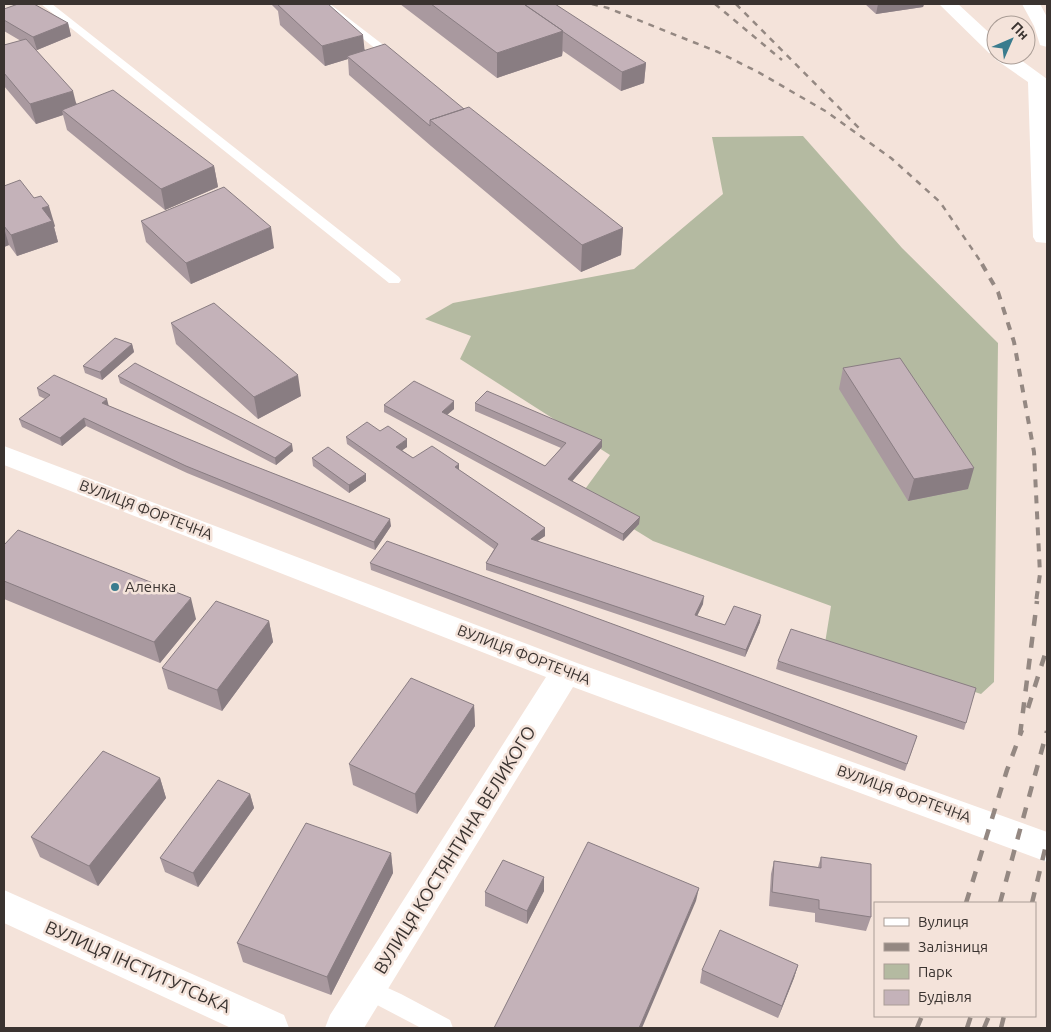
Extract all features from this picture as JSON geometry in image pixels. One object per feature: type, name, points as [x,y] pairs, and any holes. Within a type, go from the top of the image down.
[{"type":"street","points":[[948,4],[986,40]]},
{"type":"street","points":[[1031,4],[1043,26],[1047,41]]},
{"type":"street","points":[[1024,65],[1043,74],[1044,237]]},
{"type":"street","name":"ВУЛИЦЯ ФОРТЕЧНА","points":[[4,455],[566,672],[1047,847]]},
{"type":"street","name":"ВУЛИЦЯ КОСТЯНТИНА ВЕЛИКОГО","points":[[344,1028],[566,672]]},
{"type":"street","name":"ВУЛИЦЯ ІНСТИТУТСЬКА","points":[[4,906],[271,1028]]},
{"type":"lane","points":[[46,4],[394,280]]},
{"type":"lane","points":[[324,4],[402,65]]},
{"type":"lane","points":[[368,989],[393,1000],[442,1028]]},
{"type":"green space","points":[[803,136],[902,248],[998,343],[994,682],[981,694],[825,643],[831,606],[653,541],[580,496],[610,455],[460,359],[471,336],[425,319],[453,303],[634,269],[723,194],[712,137]]},
{"type":"building","points":[[18,4],[34,4],[68,23],[33,37],[4,20],[4,9]]},
{"type":"building","points":[[328,4],[363,35],[322,46],[278,5]]},
{"type":"building","points":[[431,4],[524,4],[563,31],[497,53]]},
{"type":"building","points":[[555,4],[646,63],[622,72],[525,5]]},
{"type":"building","points":[[26,39],[73,91],[30,104],[4,73],[4,45]]},
{"type":"building","points":[[385,44],[464,109],[430,120],[430,126],[347,56]]},
{"type":"building","points":[[113,90],[214,166],[161,189],[62,110]]},
{"type":"building","points":[[469,107],[623,228],[582,245],[430,120]]},
{"type":"building","points":[[20,180],[34,198],[41,196],[49,206],[42,208],[52,221],[11,235],[4,226],[4,186]]},
{"type":"building","points":[[224,187],[271,227],[186,263],[141,221]]},
{"type":"building","points":[[214,303],[298,375],[254,397],[171,323]]},
{"type":"building","points":[[115,338],[132,344],[100,372],[83,366]]},
{"type":"building","points":[[900,358],[974,468],[914,479],[843,368]]},
{"type":"building","points":[[135,363],[292,444],[275,458],[118,376]]},
{"type":"building","points":[[54,375],[107,399],[102,403],[239,460],[390,519],[374,542],[186,466],[84,418],[60,438],[19,419],[50,395],[37,388]]},
{"type":"building","points":[[414,381],[454,401],[442,412],[545,466],[566,443],[475,403],[487,391],[602,440],[568,479],[640,517],[623,534],[384,405]]},
{"type":"building","points":[[367,422],[380,431],[388,426],[407,439],[396,447],[413,458],[432,446],[459,464],[455,467],[545,528],[531,539],[704,596],[695,615],[725,625],[734,606],[761,615],[746,650],[486,563],[498,544],[346,437]]},
{"type":"building","points":[[328,447],[366,474],[349,485],[312,458]]},
{"type":"building","points":[[18,530],[191,598],[154,642],[4,581],[4,545]]},
{"type":"building","points":[[387,541],[917,736],[907,764],[370,563]]},
{"type":"building","points":[[216,601],[269,621],[217,690],[162,668]]},
{"type":"building","points":[[791,629],[976,688],[966,723],[778,661]]},
{"type":"building","points":[[411,678],[474,705],[415,794],[349,764]]},
{"type":"building","points":[[103,751],[160,778],[89,866],[31,837]]},
{"type":"building","points":[[218,780],[250,794],[193,873],[160,858]]},
{"type":"building","points":[[306,823],[391,853],[327,977],[237,943]]},
{"type":"building","points":[[588,842],[699,888],[639,1028],[494,1028]]},
{"type":"building","points":[[821,857],[871,864],[871,917],[819,909],[819,900],[772,892],[774,861],[821,868]]},
{"type":"building","points":[[503,860],[544,877],[527,911],[485,892]]},
{"type":"building","points":[[720,930],[798,965],[782,1006],[702,970]]},
{"type":"railway","points":[[592,4],[608,8],[718,52],[758,72],[827,112],[891,158],[940,202],[983,265]]},
{"type":"railway","points":[[715,4],[782,60]]},
{"type":"railway","points":[[736,4],[860,129]]},
{"type":"railway","points":[[982,264],[998,292],[1014,342],[1034,452],[1040,574],[1036,602]]},
{"type":"railway","points":[[1020,735],[1037,601]]},
{"type":"railway","points":[[1028,708],[1047,648]]},
{"type":"railway","points":[[966,902],[1007,770],[1022,730]]},
{"type":"railway","points":[[1000,902],[1047,731]]},
{"type":"railway","points":[[1032,902],[1047,841]]},
{"type":"railway","points":[[917,1028],[922,1017]]},
{"type":"railway","points":[[967,1028],[971,1017]]},
{"type":"railway","points":[[984,1028],[989,1017]]},
{"type":"railway","points":[[1001,1028],[1004,1017]]},
{"type":"place","name":"Аленка","points":[[115,587]]}]
